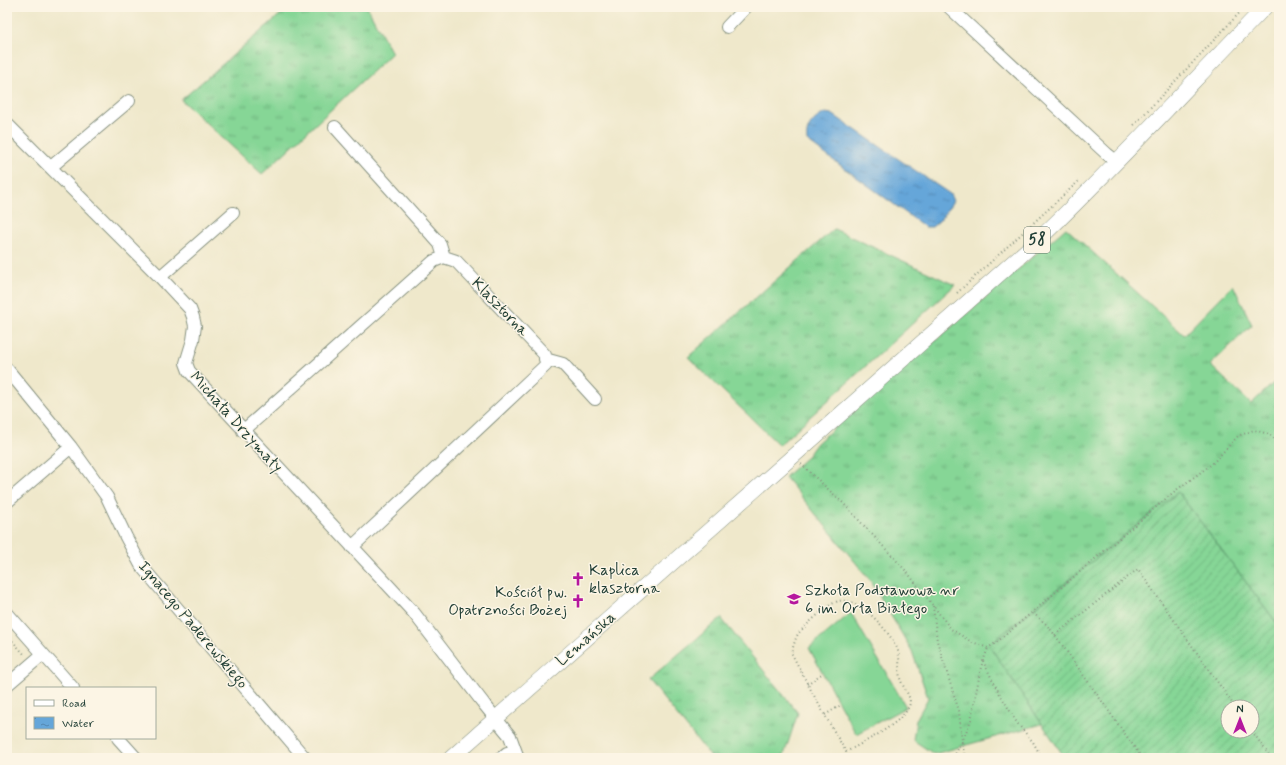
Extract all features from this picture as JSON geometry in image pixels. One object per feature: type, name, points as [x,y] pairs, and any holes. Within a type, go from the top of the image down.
[{"type":"main road","name":"58","points":[[793,456],[1037,241],[1117,162],[1265,7]]},
{"type":"main road","name":"Lemańska","points":[[451,758],[793,456]]},
{"type":"street","points":[[727,27],[746,7]]},
{"type":"street","points":[[949,7],[1117,162]]},
{"type":"street","points":[[51,167],[129,100]]},
{"type":"street","name":"Michała Drzymały","points":[[7,124],[190,309],[194,326],[193,340],[186,363],[189,371],[243,431],[414,613],[510,736],[516,754]]},
{"type":"street","points":[[243,431],[434,261],[444,257],[440,244],[334,126]]},
{"type":"street","points":[[160,277],[232,213]]},
{"type":"street","name":"Klasztorna","points":[[444,257],[456,261],[545,355],[545,359]]},
{"type":"street","points":[[352,547],[546,365],[545,359],[563,364],[595,399]]},
{"type":"street","name":"Ignacego Paderewskiego","points":[[7,369],[71,447],[107,497],[142,567],[305,758]]},
{"type":"street","points":[[7,502],[71,447]]},
{"type":"street","points":[[7,613],[72,687]]},
{"type":"street","points":[[7,686],[43,654]]},
{"type":"street","points":[[119,739],[136,758]]},
{"type":"street","points":[[501,758],[507,753],[516,754]]},
{"type":"path","points":[[1133,125],[1245,7]]},
{"type":"path","points":[[952,298],[1080,180]]},
{"type":"path","points":[[953,758],[962,742],[971,720],[983,661],[988,648],[1175,491],[1212,464],[1238,436],[1254,430],[1269,434],[1279,443]]},
{"type":"path","points":[[793,456],[843,503],[907,572],[951,629],[970,641],[988,648]]},
{"type":"path","points":[[1055,635],[1138,569],[1229,699]]},
{"type":"path","points":[[846,752],[887,728],[908,708],[910,704],[907,693],[901,682],[897,648],[869,613],[857,604],[848,601],[838,601],[832,604],[797,634],[795,646],[791,652],[807,684],[849,758]]},
{"type":"path","points":[[932,605],[937,641],[959,711],[965,758]]},
{"type":"path","points":[[1033,613],[1046,624],[1055,635],[1142,758]]},
{"type":"path","points":[[983,661],[1017,722],[1033,742],[1042,758]]},
{"type":"path","points":[[807,684],[823,673]]},
{"type":"path","points":[[825,715],[841,706]]},
{"type":"path","points":[[1258,739],[1271,758]]},
{"type":"green space","points":[[289,7],[367,7],[392,53],[262,174],[181,100]]},
{"type":"green space","points":[[1066,228],[1184,335],[1233,285],[1252,325],[1210,365],[1251,404],[1279,378],[1279,626],[1178,492],[989,645],[1042,724],[934,754],[913,740],[916,720],[928,698],[912,651],[870,580],[785,477],[806,458],[817,443]]},
{"type":"green space","points":[[834,229],[955,285],[779,445],[688,357]]},
{"type":"green space","points":[[1178,492],[1279,626],[1279,758],[1065,758],[989,645]]},
{"type":"green space","points":[[851,613],[906,707],[856,734],[809,648]]},
{"type":"green space","points":[[721,618],[798,713],[783,758],[712,758],[648,680]]},
{"type":"water","points":[[825,113],[832,114],[950,194],[953,201],[940,220],[932,227],[925,227],[807,141],[807,132],[811,124]]},
{"type":"place","name":"Kaplica klasztorna","points":[[578,579]]},
{"type":"place","name":"Szkoła Podstawowa nr 6 im. Orła Białego","points":[[794,599]]},
{"type":"place","name":"Kościół pw. Opatrzności Bożej","points":[[578,601]]}]
